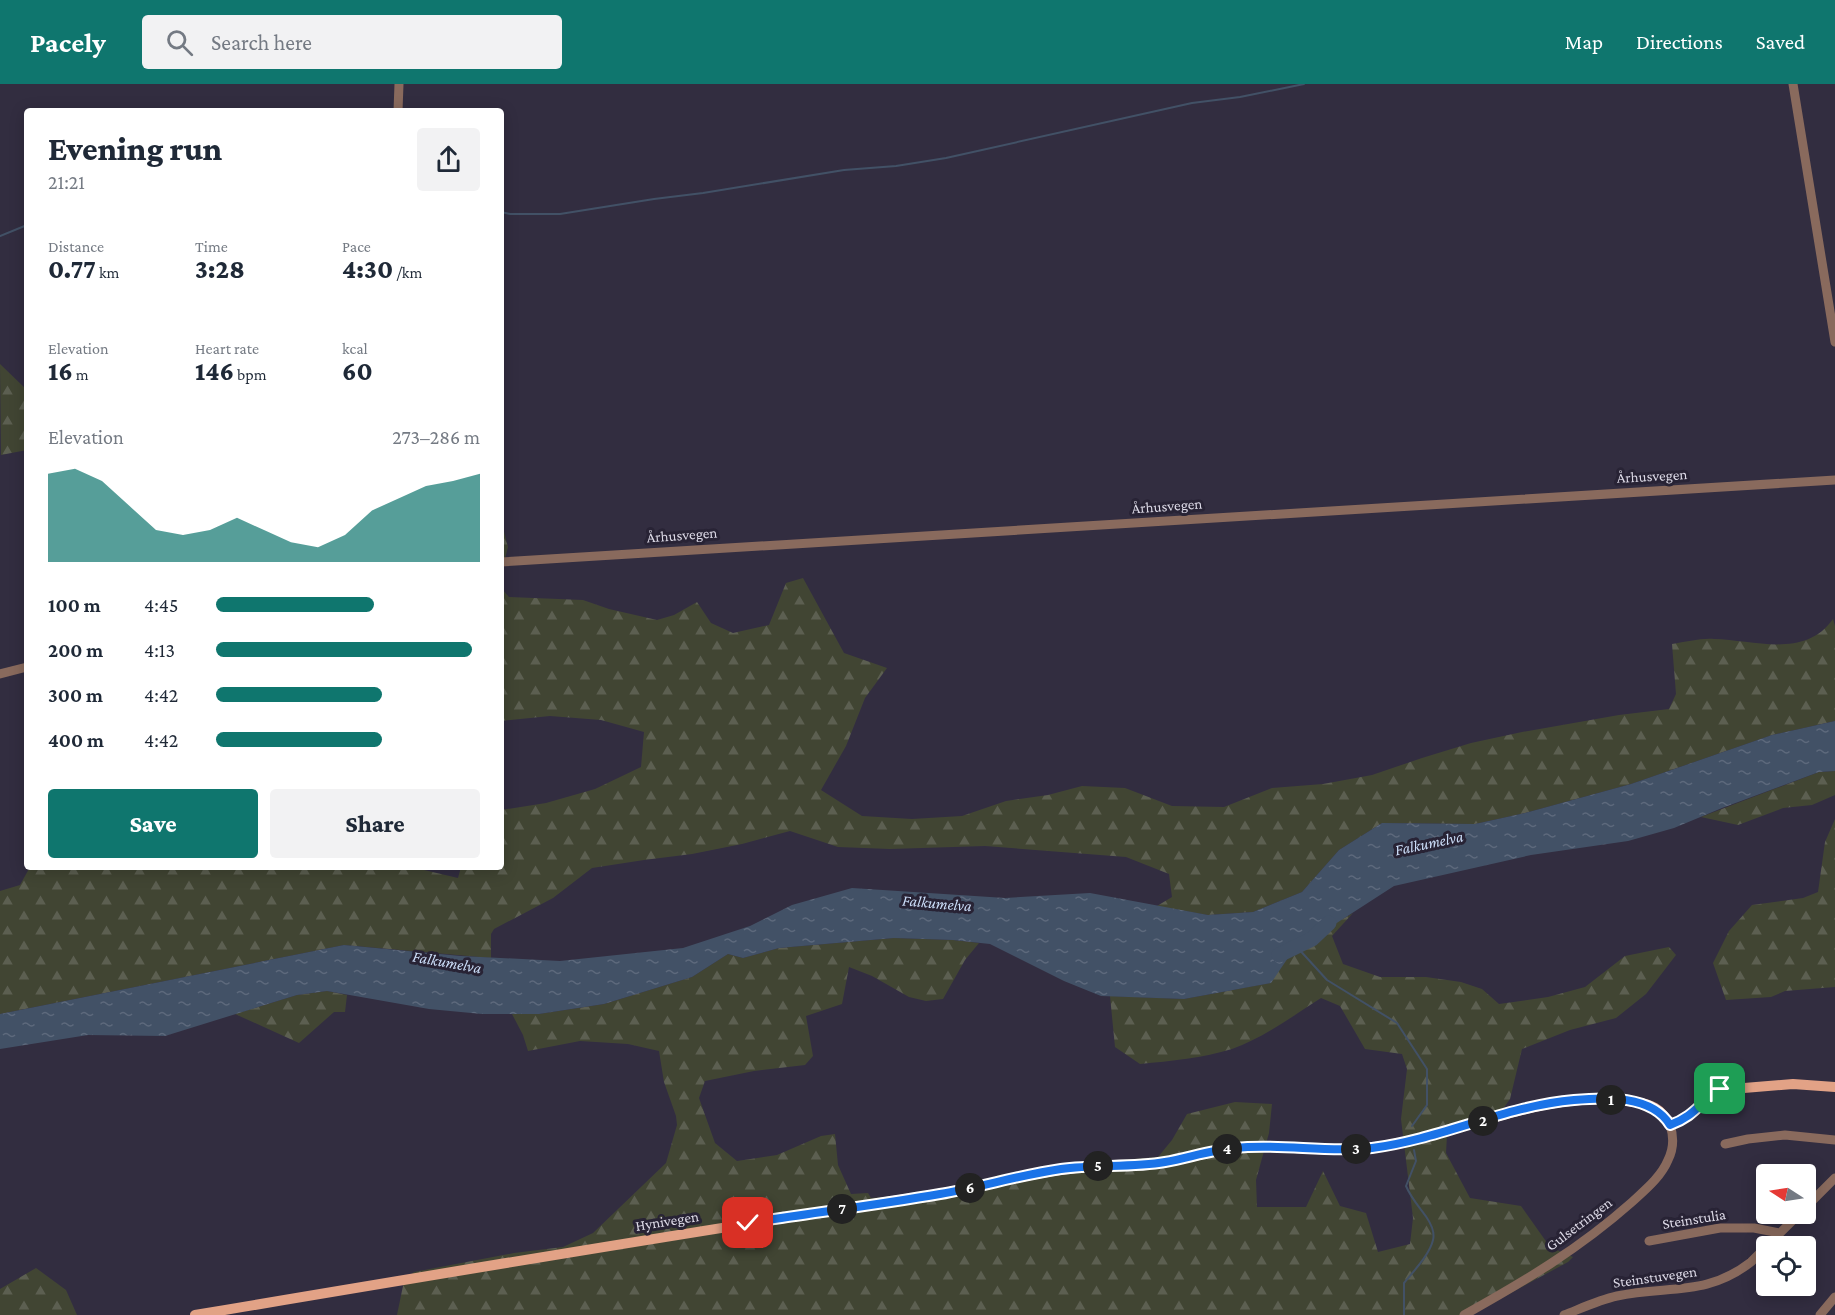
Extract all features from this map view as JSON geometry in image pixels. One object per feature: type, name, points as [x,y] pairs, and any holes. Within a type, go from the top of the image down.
[{"type":"main road","points":[[1670,1125],[1689,1116],[1720,1089],[1793,1084],[1835,1087]]},
{"type":"main road","name":"Hynivegen","points":[[195,1315],[748,1223],[939,1194],[1062,1169],[1164,1162],[1254,1146],[1353,1149],[1384,1146],[1518,1111],[1575,1100],[1642,1103],[1662,1114],[1670,1125]]},
{"type":"street","points":[[398,108],[399,84]]},
{"type":"street","points":[[1793,84],[1835,342]]},
{"type":"street","name":"Århusvegen","points":[[504,562],[1835,480]]},
{"type":"street","points":[[0,674],[24,668]]},
{"type":"street","name":"Gulsetringen","points":[[1464,1315],[1475,1312],[1576,1248],[1612,1220],[1650,1185],[1671,1154],[1674,1140],[1670,1125]]},
{"type":"street","points":[[1725,1144],[1785,1135],[1835,1140]]},
{"type":"street","points":[[1816,1197],[1835,1178]]},
{"type":"street","name":"Steinstuvegen","points":[[1564,1315],[1616,1296],[1695,1287],[1717,1282],[1742,1269],[1789,1224]]},
{"type":"street","name":"Steinstulia","points":[[1648,1241],[1720,1228],[1754,1228],[1780,1233]]},
{"type":"street","points":[[1820,1315],[1835,1297]]},
{"type":"green space","points":[[0,364],[24,387],[24,451],[1,455]]},
{"type":"green space","points":[[504,532],[508,547],[504,562]]},
{"type":"green space","points":[[803,578],[844,653],[887,668],[865,698],[846,746],[821,790],[862,816],[912,819],[962,816],[1006,801],[1048,795],[1082,786],[1125,788],[1172,806],[1224,807],[1272,788],[1323,784],[1372,775],[1471,743],[1619,715],[1669,709],[1676,694],[1672,644],[1709,639],[1762,644],[1794,643],[1808,639],[1821,631],[1833,619],[1835,626],[1835,721],[1772,735],[1631,784],[1525,813],[1475,824],[1382,823],[1339,850],[1302,892],[1253,912],[1208,915],[1157,906],[1172,897],[1169,874],[1126,857],[985,846],[890,849],[838,847],[790,831],[692,854],[592,868],[553,898],[494,929],[491,934],[491,958],[344,945],[0,1014],[0,891],[20,885],[28,870],[424,870],[458,878],[460,870],[504,870],[504,810],[546,803],[595,789],[641,767],[644,732],[601,720],[550,716],[504,721],[504,591],[509,597],[583,600],[609,609],[657,620],[674,615],[697,602],[711,623],[733,633],[769,625],[786,583]]},
{"type":"green space","points":[[1835,771],[1835,795],[1812,805],[1783,808],[1738,825],[1701,817],[1819,772]]},
{"type":"green space","points":[[1835,819],[1835,987],[1785,991],[1771,997],[1726,1000],[1713,963],[1729,931],[1752,905],[1803,898],[1818,892],[1825,842]]},
{"type":"green space","points":[[1353,913],[1332,936],[1343,964],[1380,977],[1426,977],[1461,982],[1482,989],[1499,1004],[1548,997],[1585,987],[1625,956],[1669,947],[1676,955],[1646,994],[1616,1018],[1570,1030],[1522,1049],[1510,1099],[1496,1119],[1447,1135],[1446,1153],[1470,1198],[1521,1206],[1550,1247],[1573,1257],[1568,1262],[1470,1315],[397,1315],[404,1281],[414,1272],[514,1253],[563,1247],[593,1233],[666,1163],[677,1125],[664,1082],[659,1051],[628,1044],[580,1041],[528,1051],[512,1014],[539,1014],[604,1004],[692,977],[728,954],[743,958],[779,948],[894,938],[979,943],[965,960],[943,999],[926,1001],[909,997],[872,976],[849,967],[842,1004],[806,1016],[813,1056],[805,1065],[754,1071],[705,1081],[699,1098],[715,1143],[737,1161],[777,1155],[821,1136],[835,1134],[838,1165],[851,1194],[868,1193],[871,1198],[923,1194],[970,1186],[999,1175],[1158,1157],[1172,1140],[1187,1114],[1235,1102],[1272,1104],[1269,1133],[1256,1180],[1257,1207],[1306,1207],[1323,1171],[1340,1206],[1366,1213],[1378,1252],[1410,1244],[1413,1218],[1401,1119],[1407,1069],[1402,1054],[1365,1049],[1340,1006],[1321,998],[1255,1039],[1232,1049],[1198,1057],[1140,1064],[1115,1047],[1110,996],[1184,999],[1270,983],[1296,946]]},
{"type":"green space","points":[[327,991],[347,995],[345,1012],[334,1012],[299,1043],[235,1014],[297,995]]},
{"type":"green space","points":[[36,1268],[66,1290],[77,1315],[0,1315],[0,1289]]},
{"type":"water","points":[[1835,721],[1835,771],[1819,772],[1674,828],[1628,841],[1531,855],[1394,886],[1329,928],[1296,946],[1271,983],[1184,999],[1101,996],[1064,981],[990,944],[894,938],[779,948],[743,958],[728,954],[692,977],[604,1004],[539,1014],[482,1014],[429,1009],[327,991],[297,995],[165,1036],[88,1035],[0,1049],[0,1014],[344,945],[461,956],[560,961],[683,948],[750,926],[792,905],[852,888],[1005,898],[1090,893],[1208,915],[1253,912],[1302,892],[1339,850],[1382,823],[1475,824],[1525,813],[1631,784],[1772,735]]},
{"type":"waterway","points":[[504,213],[560,214],[844,170],[896,166],[946,158],[1192,103],[1240,97],[1304,84]]},
{"type":"waterway","points":[[0,236],[24,226]]},
{"type":"waterway","name":"Falkumelva","points":[[1279,955],[1312,939],[1329,923]]},
{"type":"waterway","points":[[1296,946],[1327,980],[1397,1023],[1427,1069],[1427,1105],[1412,1126]]},
{"type":"waterway","points":[[1404,1315],[1404,1283],[1425,1257],[1433,1237],[1430,1223],[1406,1186],[1416,1161],[1414,1150]]},
{"type":"route","points":[[748,1223],[939,1194],[1062,1169],[1164,1162],[1216,1150],[1254,1146],[1321,1150],[1384,1146],[1554,1102],[1601,1099],[1642,1103],[1662,1114],[1670,1125],[1689,1116],[1720,1089]]}]
